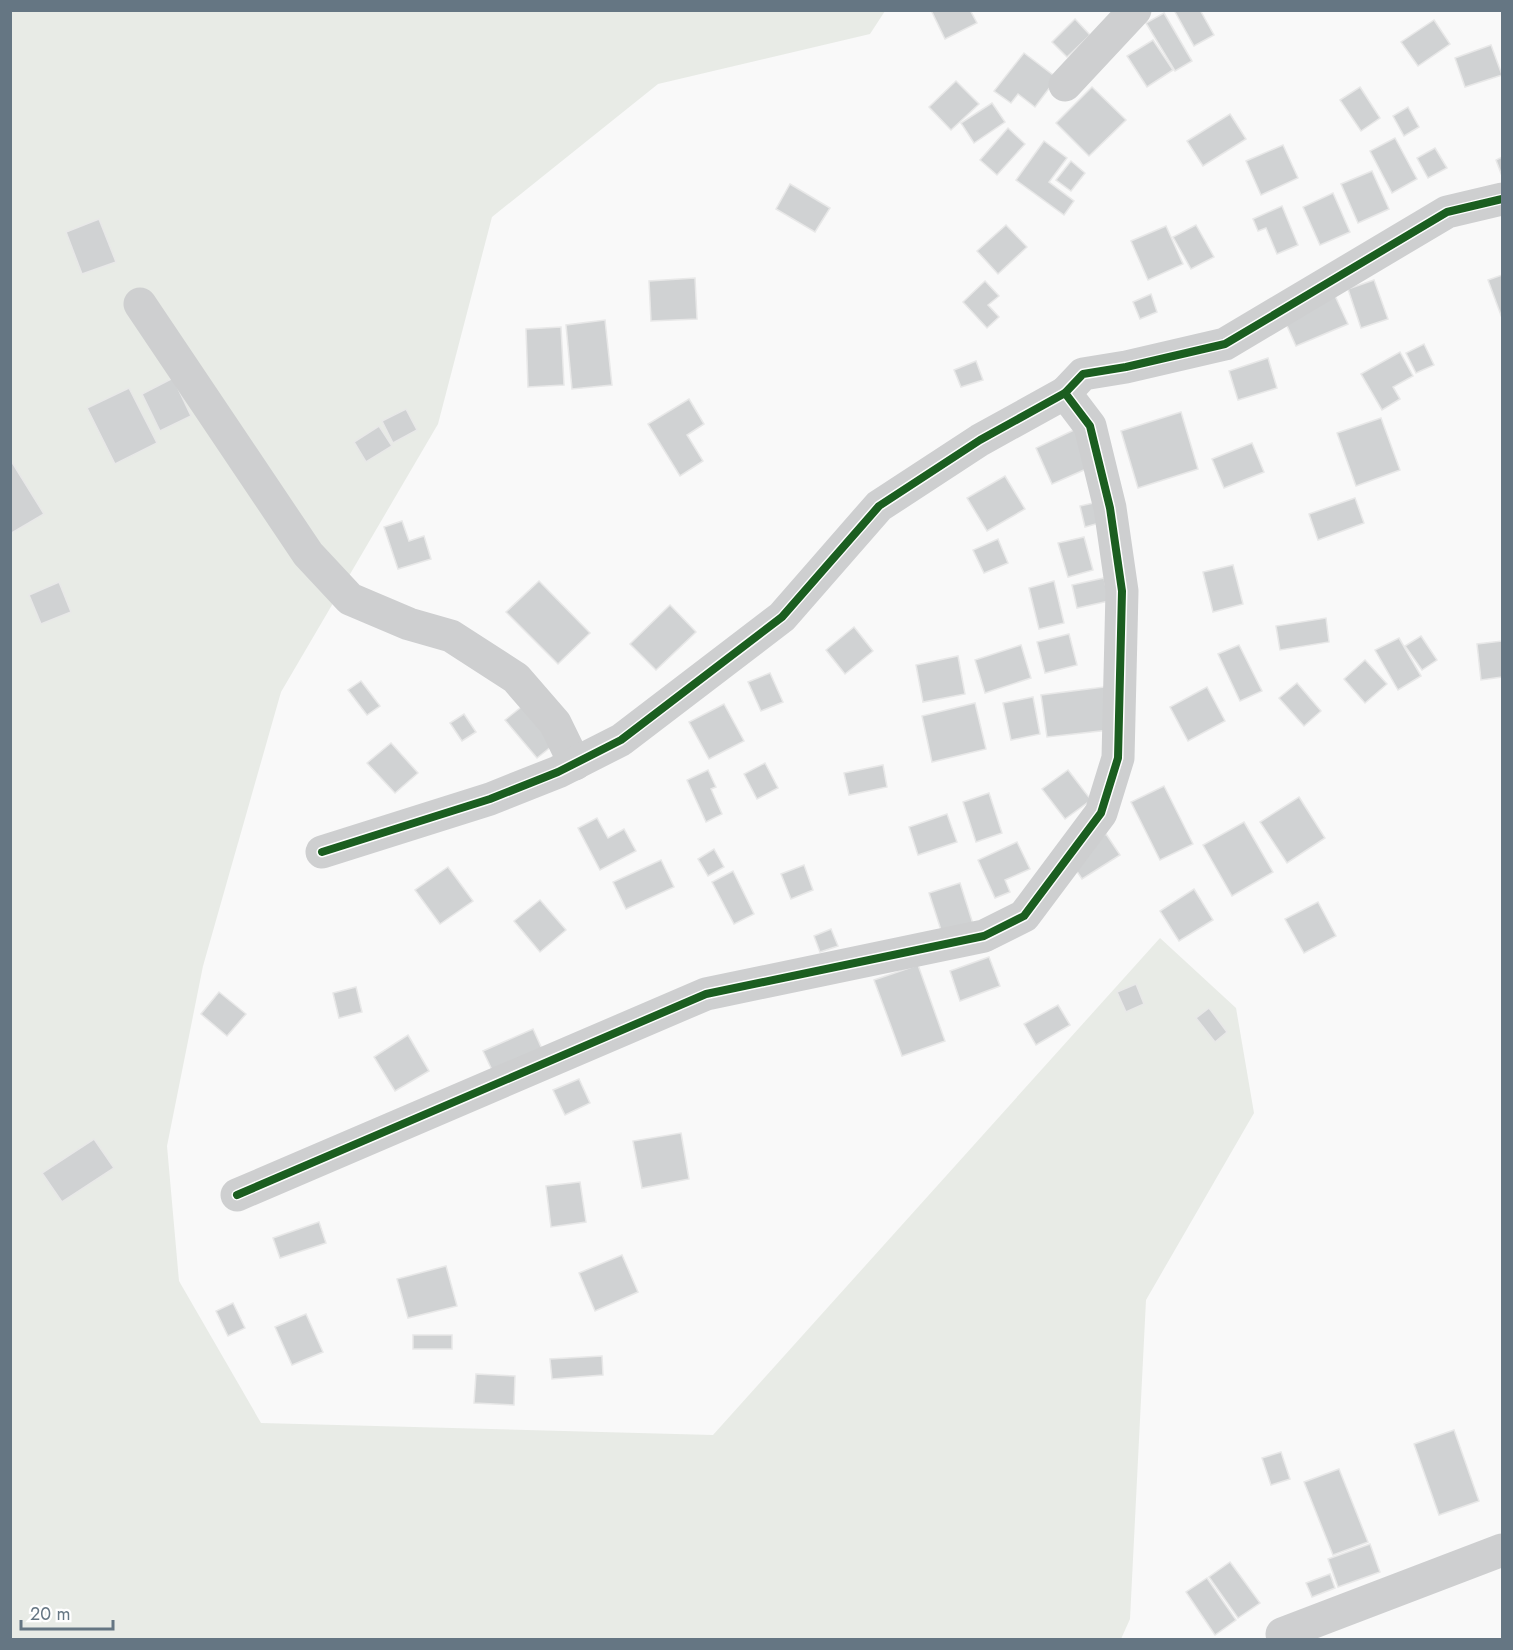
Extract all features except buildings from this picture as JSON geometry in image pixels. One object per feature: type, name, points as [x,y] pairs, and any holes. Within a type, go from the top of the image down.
[{"type":"street","points":[[1065,85],[1135,10]]},
{"type":"street","points":[[322,852],[490,800],[575,764],[621,740],[782,617],[879,506],[980,440],[1065,393],[1083,374],[1225,344],[1447,212],[1502,198]]},
{"type":"street","points":[[140,304],[308,554],[350,599],[409,624],[451,636],[516,678],[555,723],[575,764]]},
{"type":"street","points":[[237,1195],[706,994],[984,936],[1024,916],[1101,813],[1118,758],[1122,591],[1110,508],[1090,426],[1065,393]]},
{"type":"street","points":[[1282,1635],[1503,1550]]},
{"type":"shaded area","points":[[11,11],[885,11],[870,34],[658,84],[492,217],[438,424],[281,692],[203,966],[167,1146],[179,1281],[261,1423],[713,1435],[1160,938],[1236,1008],[1254,1113],[1146,1300],[1130,1619],[1121,1639],[11,1640]]},
{"type":"cycle path","points":[[237,1195],[706,994],[984,936],[1024,916],[1101,813],[1118,758],[1122,591],[1110,508],[1090,426],[1065,393],[1083,374],[1126,367],[1225,344],[1447,212],[1502,199]]},
{"type":"cycle path","points":[[322,852],[490,799],[558,772],[621,740],[782,617],[879,506],[980,440],[1065,393]]}]
